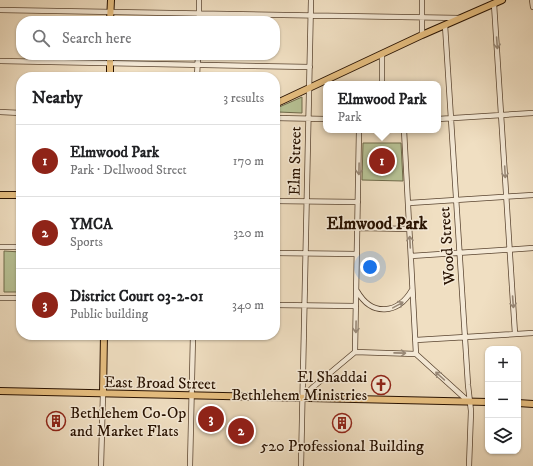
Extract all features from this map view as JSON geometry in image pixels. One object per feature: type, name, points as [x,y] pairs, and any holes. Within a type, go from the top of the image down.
[{"type":"main road","points":[[110,16],[111,0]]},
{"type":"main road","points":[[323,81],[502,0]]},
{"type":"main road","points":[[110,63],[110,72]]},
{"type":"main road","points":[[280,102],[323,81]]},
{"type":"main road","points":[[0,195],[16,195]]},
{"type":"main road","points":[[103,393],[104,340]]},
{"type":"main road","name":"East Broad Street","points":[[0,391],[485,402]]},
{"type":"main road","points":[[521,403],[533,404]]},
{"type":"street","points":[[199,0],[199,14]]},
{"type":"street","name":"Elm Street","points":[[301,466],[311,0]]},
{"type":"street","points":[[422,0],[422,35]]},
{"type":"street","points":[[532,0],[533,7]]},
{"type":"street","points":[[494,4],[515,334]]},
{"type":"street","points":[[0,10],[460,18]]},
{"type":"street","name":"Wood Street","points":[[445,25],[469,402],[471,411],[469,466]]},
{"type":"street","points":[[382,54],[382,81]]},
{"type":"street","points":[[197,72],[198,60]]},
{"type":"street","points":[[0,61],[310,67]]},
{"type":"street","points":[[0,112],[16,112]]},
{"type":"street","points":[[441,119],[533,113]]},
{"type":"street","points":[[280,118],[323,119]]},
{"type":"street","points":[[355,352],[360,133]]},
{"type":"street","points":[[404,133],[416,354]]},
{"type":"street","points":[[409,203],[533,195]]},
{"type":"street","points":[[280,201],[358,202]]},
{"type":"street","points":[[358,228],[410,229]]},
{"type":"street","points":[[0,247],[16,247]]},
{"type":"street","points":[[411,256],[533,248]]},
{"type":"street","points":[[280,253],[357,254]]},
{"type":"street","points":[[356,289],[360,296],[368,304],[376,308],[384,309],[400,305],[413,289]]},
{"type":"street","points":[[0,298],[16,298]]},
{"type":"street","points":[[280,305],[356,306]]},
{"type":"street","points":[[416,340],[533,333]]},
{"type":"street","points":[[190,466],[193,340]]},
{"type":"street","points":[[302,398],[355,352],[416,354],[469,402]]},
{"type":"street","points":[[101,466],[103,393]]},
{"type":"green space","points":[[302,97],[302,113],[280,112],[280,107]]},
{"type":"green space","name":"Elmwood Park","points":[[363,143],[401,143],[403,181],[362,180]]},
{"type":"green space","points":[[4,251],[16,252],[16,292],[4,292]]},
{"type":"place","name":"Elmwood Park","points":[[382,161]]},
{"type":"place","name":"El Shaddai Bethlehem Ministries","points":[[381,385]]},
{"type":"place","name":"District Court 03-2-01","points":[[211,419]]},
{"type":"place","name":"Bethlehem Co-Op and Market Flats","points":[[56,421]]},
{"type":"place","name":"520 Professional Building","points":[[342,423]]},
{"type":"place","name":"YMCA","points":[[241,431]]},
{"type":"district","name":"Elmwood Park","points":[[377,223]]}]
